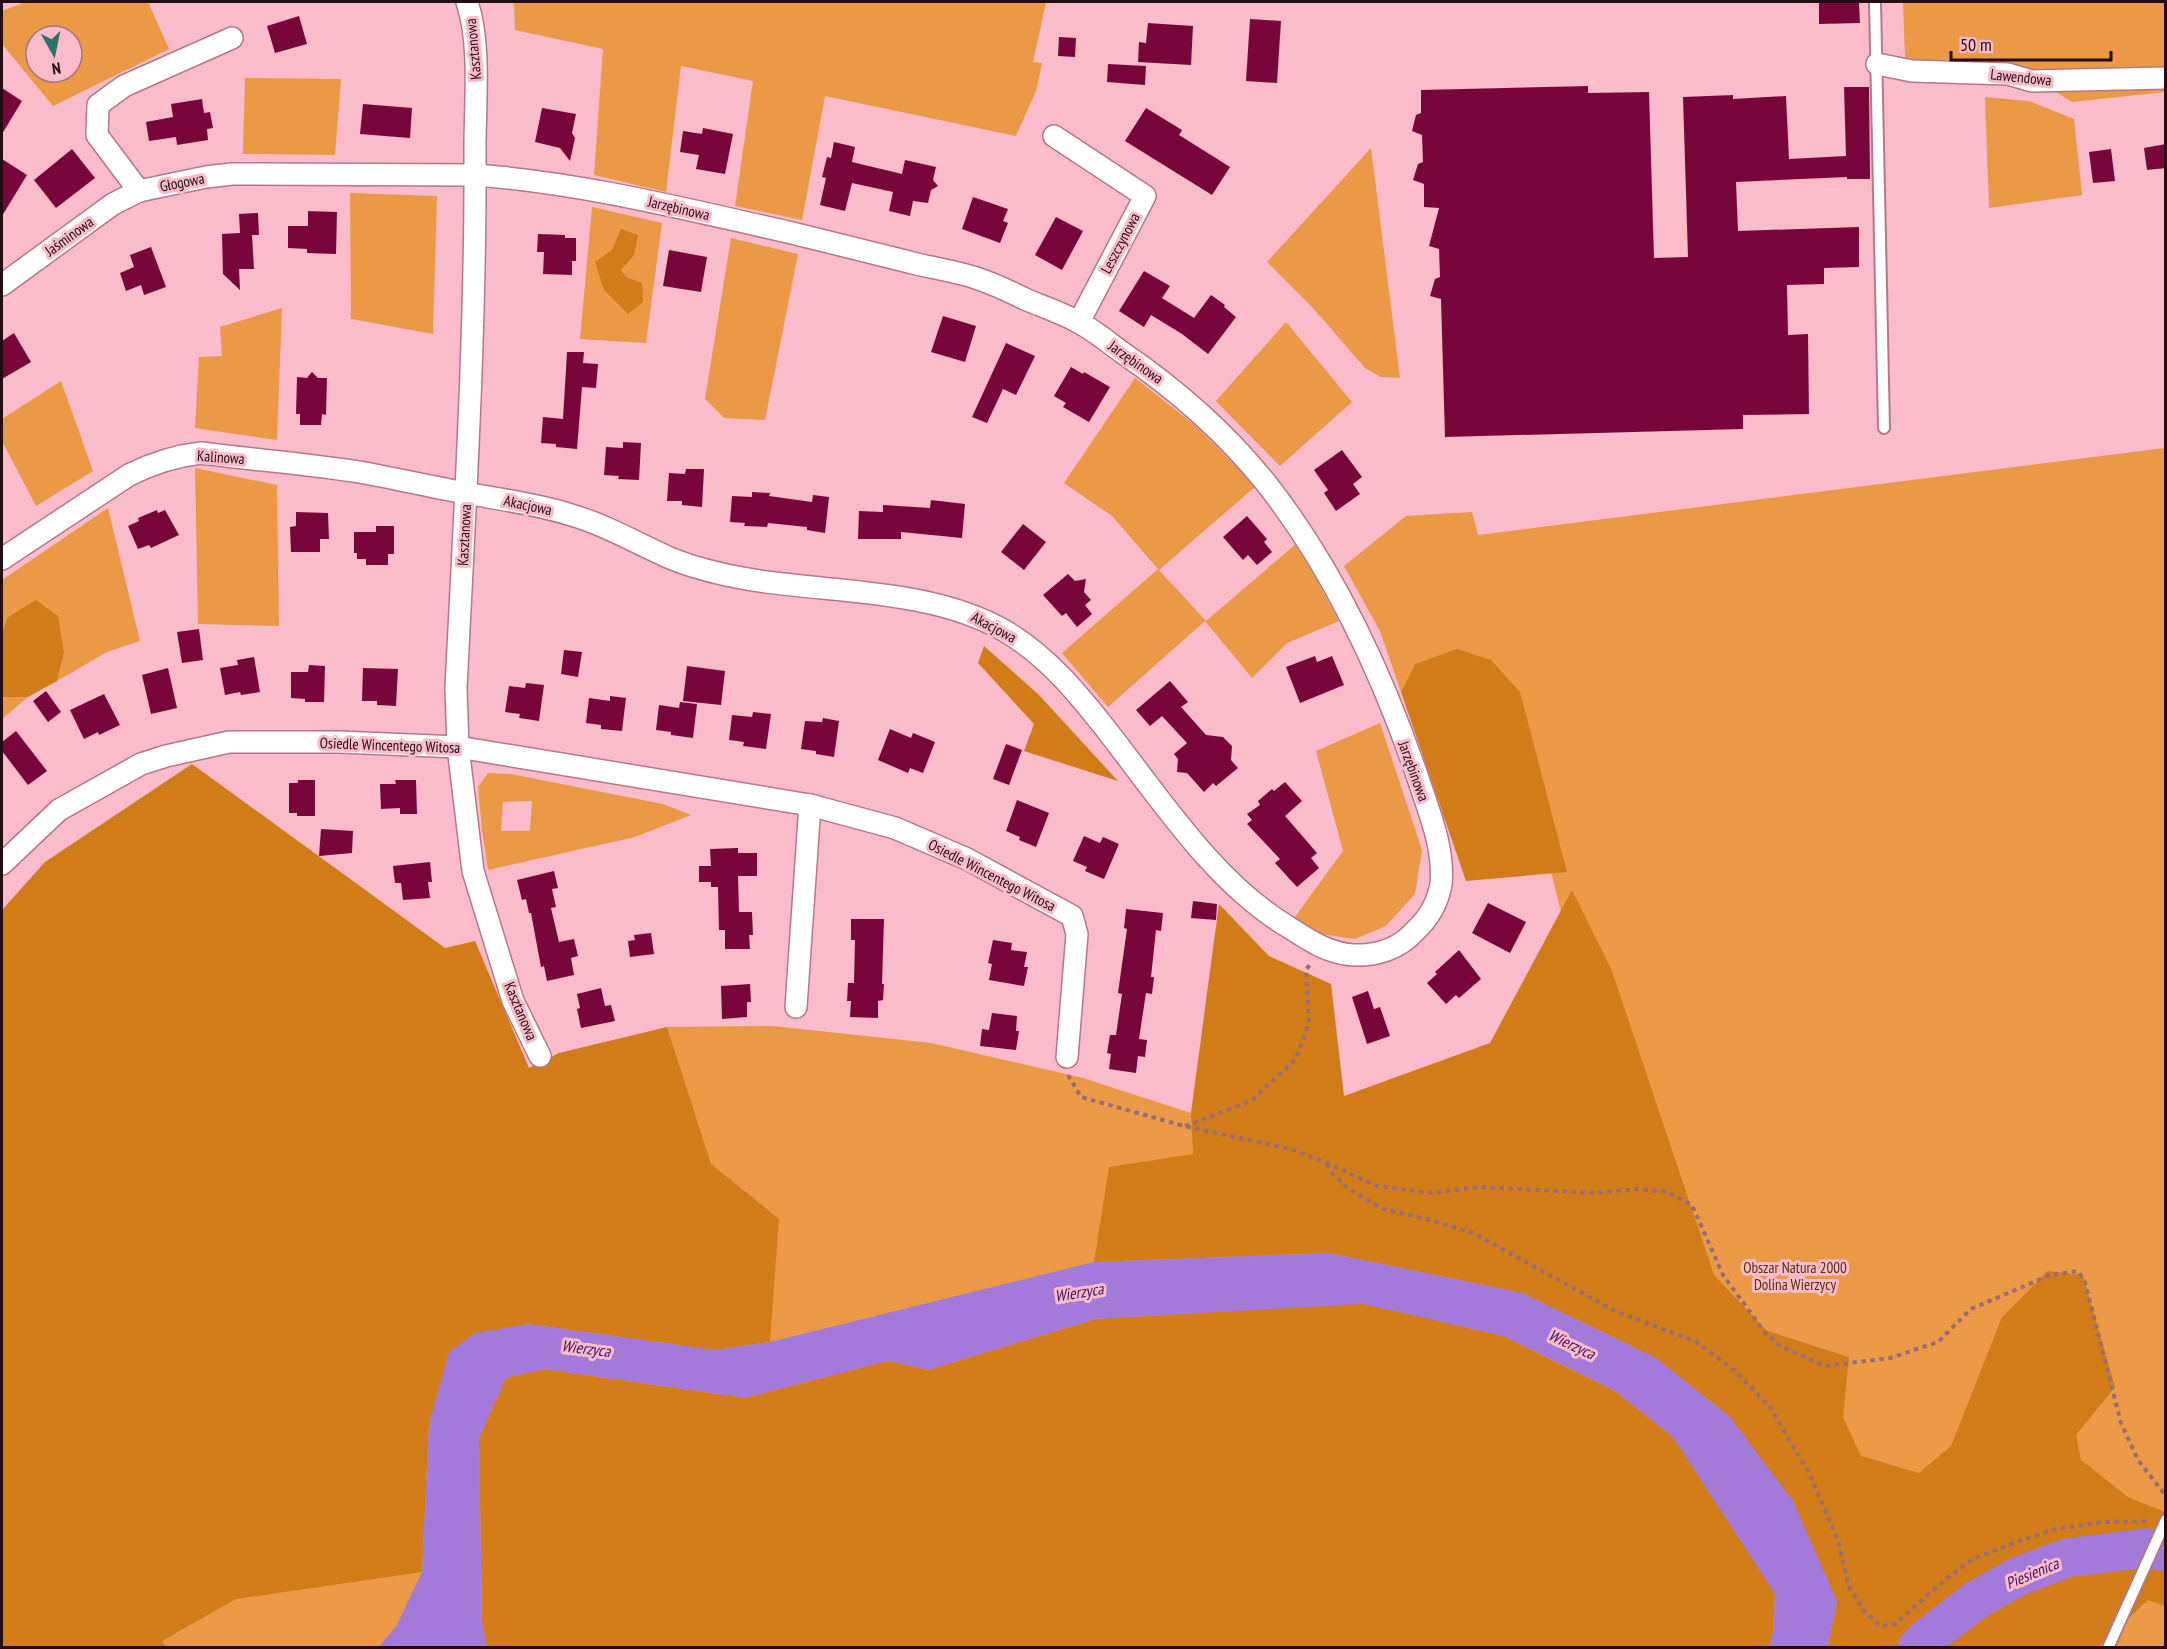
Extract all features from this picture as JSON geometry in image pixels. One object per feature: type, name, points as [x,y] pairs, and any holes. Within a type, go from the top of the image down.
[{"type":"street","name":"Kasztanowa","points":[[467,2],[474,43],[476,175],[474,325],[456,688],[458,747],[473,871],[513,1001],[540,1056]]},
{"type":"street","name":"Głogowa","points":[[232,38],[124,86],[98,105],[97,135],[139,191],[232,174],[476,175]]},
{"type":"street","name":"Lawendowa","points":[[1877,63],[1912,71],[2008,74],[2032,81],[2166,78]]},
{"type":"street","name":"Leszczynowa","points":[[1054,136],[1145,196],[1079,322]]},
{"type":"street","name":"Jarzębinowa","points":[[476,175],[508,177],[636,198],[862,249],[976,278],[1079,322],[1162,380],[1203,414],[1239,451],[1281,504],[1302,534],[1346,611],[1373,667],[1413,764],[1440,851],[1441,881],[1435,904],[1418,929],[1403,942]]},
{"type":"street","name":"Jaśminowa","points":[[2,285],[113,204],[139,191]]},
{"type":"street","name":"Kalinowa","points":[[2,560],[129,475],[175,456],[201,453],[361,472],[467,493]]},
{"type":"street","name":"Akacjowa","points":[[467,493],[530,504],[574,515],[675,560],[715,572],[758,582],[920,601],[976,616],[1015,637],[1067,682],[1179,823],[1227,878],[1277,920],[1324,949],[1343,954],[1362,955],[1383,952],[1403,942]]},
{"type":"street","name":"Osiedle Wincentego Witosa","points":[[2,864],[59,810],[141,764],[229,742],[340,742],[458,747],[810,805],[895,828],[967,859],[1072,916],[1077,934],[1067,1057]]},
{"type":"street","points":[[796,1008],[810,805]]},
{"type":"lane","points":[[1875,2],[1884,428]]},
{"type":"lane","points":[[2108,1647],[2165,1521]]},
{"type":"path","points":[[1184,1126],[1251,1101],[1296,1059],[1309,1023],[1306,970],[1324,949]]},
{"type":"path","points":[[1067,1057],[1068,1078],[1081,1097],[1184,1126],[1290,1149],[1377,1186],[1430,1193],[1479,1187],[1595,1193],[1638,1189],[1667,1192],[1692,1205],[1723,1275],[1764,1330],[1780,1346],[1825,1366],[1890,1358],[1938,1342],[1971,1309],[2050,1275],[2078,1271],[2085,1282],[2121,1423],[2138,1460],[2166,1496]]},
{"type":"path","points":[[1327,1163],[1333,1174],[1349,1189],[1383,1209],[1428,1218],[1473,1233],[1617,1312],[1695,1341],[1734,1370],[1770,1407],[1809,1473],[1838,1540],[1849,1587],[1865,1612],[1880,1626],[1895,1624],[1947,1578],[1973,1559],[2016,1542],[2056,1528],[2103,1522],[2165,1521]]},
{"type":"green space","points":[[26,2],[148,2],[169,49],[53,106],[35,84],[84,84],[84,24],[24,24],[24,71],[2,44],[2,11]]},
{"type":"green space","points":[[514,2],[1046,2],[1033,62],[1042,63],[1036,91],[1016,136],[825,96],[802,220],[735,206],[753,81],[681,66],[666,192],[594,175],[603,49],[515,30]]},
{"type":"green space","points":[[1903,2],[2165,2],[2165,92],[2072,102],[2029,75],[1905,58]]},
{"type":"green space","points":[[245,78],[341,79],[335,155],[243,154]]},
{"type":"green space","points":[[1985,97],[2029,101],[2074,119],[2082,195],[1989,208]]},
{"type":"green space","points":[[1371,148],[1400,378],[1381,377],[1365,368],[1313,308],[1267,262]]},
{"type":"green space","points":[[350,193],[437,196],[433,334],[351,319]]},
{"type":"green space","points":[[592,207],[662,223],[646,343],[580,339]]},
{"type":"green space","points":[[731,238],[798,254],[765,420],[724,418],[705,399]]},
{"type":"green space","points":[[282,308],[277,440],[195,428],[199,357],[222,356],[220,327]]},
{"type":"green space","points":[[1286,322],[1352,402],[1280,466],[1216,401]]},
{"type":"green space","points":[[1135,378],[1196,426],[1256,486],[1159,570],[1206,621],[1297,543],[1339,621],[1287,643],[1252,678],[1205,621],[1108,707],[1062,653],[1158,569],[1112,516],[1064,483]]},
{"type":"green space","points":[[61,381],[93,471],[36,506],[2,441],[2,419]]},
{"type":"green space","name":"Obszar Natura 2000 Dolina Wierzycy","points":[[2165,448],[2165,1647],[2,1647],[2,1507],[674,1050],[667,1027],[773,1026],[931,1043],[1083,1078],[1191,1113],[1192,1117],[1459,1110],[1563,920],[1502,673],[1415,664],[1401,692],[1380,631],[1344,566],[1406,516],[1472,512],[1478,535]]},
{"type":"green space","points":[[195,468],[277,485],[279,626],[198,624]]},
{"type":"green space","points":[[108,508],[140,641],[107,652],[57,681],[64,653],[7,618],[2,633],[2,580]]},
{"type":"green space","points":[[2,695],[3,697],[28,697],[2,719]]},
{"type":"green space","points":[[1380,723],[1422,850],[1415,894],[1386,926],[1355,939],[1320,934],[1294,918],[1343,851],[1316,751]]},
{"type":"green space","points":[[488,773],[511,774],[663,804],[691,815],[635,837],[488,870],[478,787]],"holes":[[[532,801],[530,831],[501,831],[503,802]]]},
{"type":"shaded area","points":[[621,229],[638,235],[634,255],[621,270],[626,277],[642,283],[643,302],[628,314],[604,290],[595,262],[612,250]]},
{"type":"shaded area","points":[[36,600],[58,616],[64,653],[57,681],[28,697],[3,697],[2,633],[7,618]]},
{"type":"shaded area","points":[[984,646],[1039,695],[1118,781],[1024,751],[1034,724],[978,663]]},
{"type":"shaded area","points":[[1457,649],[1491,660],[1520,692],[1567,872],[1466,881],[1401,692],[1415,664]]},
{"type":"shaded area","points":[[192,764],[445,948],[475,941],[529,1068],[559,1053],[667,1027],[711,1164],[779,1219],[770,1342],[715,1350],[528,1324],[429,1423],[422,1572],[236,1599],[162,1641],[166,1647],[2,1647],[2,910],[45,862]]},
{"type":"shaded area","points":[[1572,890],[1612,971],[1714,1275],[1767,1331],[1849,1357],[1843,1417],[1861,1456],[1919,1473],[1951,1446],[2002,1317],[2048,1271],[2083,1275],[2115,1387],[2076,1435],[2081,1460],[2128,1497],[2165,1512],[2165,1606],[2148,1600],[2098,1647],[1828,1647],[1837,1601],[1730,1417],[1656,1358],[1522,1293],[1329,1253],[1094,1262],[1109,1167],[1193,1154],[1191,1113],[1219,904],[1269,956],[1331,984],[1344,1096],[1490,1043]]},
{"type":"shaded area","points":[[1363,1303],[1503,1336],[1615,1391],[1673,1437],[1739,1525],[1775,1594],[1773,1632],[1769,1648],[487,1647],[482,1622],[479,1438],[506,1378],[544,1369],[745,1398],[888,1361],[928,1370],[1096,1319]]},
{"type":"water","name":"Wierzyca","points":[[1329,1253],[1522,1293],[1656,1358],[1730,1417],[1793,1501],[1837,1601],[1828,1647],[1769,1647],[1773,1632],[1775,1594],[1673,1437],[1615,1391],[1503,1336],[1363,1304],[1096,1319],[928,1370],[888,1361],[745,1398],[544,1369],[506,1378],[479,1438],[482,1622],[487,1647],[379,1647],[397,1625],[422,1572],[429,1423],[449,1352],[475,1333],[528,1324],[715,1350],[770,1342],[1094,1262]]},
{"type":"building","points":[[1819,2],[1859,2],[1860,23],[1819,24]]},
{"type":"building","points":[[299,16],[307,44],[275,53],[267,26]]},
{"type":"building","points":[[1250,19],[1281,21],[1277,83],[1246,81]]},
{"type":"building","points":[[1148,23],[1193,26],[1191,65],[1138,62],[1139,42],[1146,43]]},
{"type":"building","points":[[1059,37],[1076,38],[1075,57],[1058,56]]},
{"type":"building","points":[[1108,64],[1146,66],[1145,85],[1107,82]]},
{"type":"building","points":[[1588,86],[1588,93],[1649,92],[1654,258],[1688,257],[1683,97],[1733,95],[1733,99],[1786,96],[1789,159],[1846,156],[1844,87],[1869,87],[1870,179],[1847,179],[1847,177],[1736,182],[1738,231],[1859,227],[1859,267],[1824,268],[1824,284],[1787,285],[1788,335],[1808,334],[1809,414],[1743,415],[1743,429],[1445,437],[1441,299],[1430,296],[1435,279],[1440,277],[1439,249],[1429,246],[1439,208],[1424,207],[1424,184],[1413,180],[1418,164],[1423,162],[1422,135],[1412,131],[1416,115],[1421,113],[1421,90]]},
{"type":"building","points":[[2,88],[22,101],[2,134]]},
{"type":"building","points":[[202,99],[204,113],[210,112],[213,128],[207,129],[208,140],[177,145],[176,137],[149,141],[146,122],[173,117],[171,104]]},
{"type":"building","points":[[363,104],[412,108],[410,138],[360,134]]},
{"type":"building","points":[[542,108],[576,114],[572,133],[575,138],[570,161],[560,148],[535,142]]},
{"type":"building","points":[[1146,108],[1182,130],[1179,135],[1230,167],[1212,195],[1125,141]]},
{"type":"building","points":[[703,128],[733,134],[725,174],[696,169],[699,155],[680,152],[683,131],[702,134]]},
{"type":"building","points":[[834,142],[855,147],[852,162],[902,174],[905,160],[936,167],[933,180],[938,186],[931,190],[928,203],[913,201],[910,216],[889,211],[893,192],[852,183],[845,211],[820,205],[826,178],[822,177],[827,157],[831,158]]},
{"type":"building","points":[[2166,144],[2166,168],[2147,170],[2144,148]]},
{"type":"building","points":[[72,149],[95,178],[56,208],[34,180]]},
{"type":"building","points":[[2111,149],[2115,181],[2093,183],[2089,152]]},
{"type":"building","points":[[2,159],[27,175],[2,216]]},
{"type":"building","points":[[973,197],[1008,209],[1003,221],[1008,223],[1000,243],[962,229]]},
{"type":"building","points":[[308,211],[337,212],[336,254],[307,253],[307,249],[288,248],[288,226],[308,226]]},
{"type":"building","points":[[258,213],[259,235],[252,235],[254,269],[239,269],[240,290],[223,274],[222,234],[240,233],[239,214]]},
{"type":"building","points":[[1056,217],[1083,231],[1062,270],[1035,255]]},
{"type":"building","points":[[538,234],[565,235],[565,238],[576,238],[576,261],[572,261],[572,275],[543,274],[544,252],[537,252]]},
{"type":"building","points":[[151,247],[166,287],[144,295],[141,285],[126,291],[120,273],[134,267],[130,255]]},
{"type":"building","points":[[669,250],[707,257],[701,292],[663,286]]},
{"type":"building","points":[[1144,271],[1170,286],[1162,298],[1194,318],[1211,295],[1236,317],[1208,354],[1182,334],[1151,315],[1144,327],[1119,311]]},
{"type":"building","points":[[943,316],[976,326],[965,362],[931,352]]},
{"type":"building","points":[[14,333],[31,362],[2,379],[2,341]]},
{"type":"building","points":[[1006,343],[1035,356],[1016,395],[1003,389],[987,423],[972,417]]},
{"type":"building","points":[[567,352],[584,352],[583,363],[598,364],[596,388],[582,387],[577,449],[541,443],[543,417],[563,419]]},
{"type":"building","points":[[1071,367],[1110,387],[1089,422],[1063,407],[1066,403],[1054,396]]},
{"type":"building","points":[[312,372],[318,378],[327,378],[326,415],[322,414],[321,425],[300,425],[300,414],[296,414],[297,377],[307,378]]},
{"type":"building","points":[[623,442],[641,443],[639,480],[618,479],[619,476],[604,475],[606,447],[623,448]]},
{"type":"building","points":[[1342,450],[1362,477],[1353,484],[1360,494],[1336,511],[1324,493],[1328,490],[1314,470]]},
{"type":"building","points":[[686,469],[704,469],[702,507],[682,505],[682,501],[667,501],[669,473],[685,474]]},
{"type":"building","points":[[752,492],[770,493],[769,496],[812,502],[813,495],[829,497],[825,533],[807,530],[807,527],[768,523],[767,527],[744,526],[745,523],[730,522],[732,496],[752,497]]},
{"type":"building","points":[[931,500],[965,504],[962,538],[901,532],[901,539],[858,539],[859,511],[883,512],[883,505],[930,508]]},
{"type":"building","points":[[157,510],[158,513],[165,510],[179,535],[151,548],[149,545],[138,549],[128,526],[139,521],[138,518]]},
{"type":"building","points":[[296,512],[328,513],[329,539],[320,539],[320,552],[291,552],[290,527],[296,526]]},
{"type":"building","points":[[1247,516],[1267,539],[1264,542],[1272,552],[1257,565],[1248,555],[1243,560],[1223,537]]},
{"type":"building","points":[[1023,524],[1046,542],[1024,570],[1001,552]]},
{"type":"building","points":[[376,526],[394,526],[394,554],[388,554],[388,565],[366,565],[366,559],[357,559],[357,553],[354,553],[354,532],[376,532]]},
{"type":"building","points":[[1068,574],[1075,581],[1086,579],[1084,592],[1091,600],[1085,605],[1092,614],[1077,627],[1066,613],[1062,616],[1043,595]]},
{"type":"building","points":[[199,629],[203,660],[182,663],[177,632]]},
{"type":"building","points":[[564,650],[582,652],[578,677],[561,674]]},
{"type":"building","points":[[1315,656],[1317,662],[1332,656],[1344,685],[1300,703],[1286,667]]},
{"type":"building","points":[[254,657],[260,692],[225,695],[220,668],[238,665],[237,660]]},
{"type":"building","points":[[309,665],[325,666],[324,702],[305,702],[305,699],[291,698],[291,672],[308,672]]},
{"type":"building","points":[[687,666],[725,671],[721,705],[683,701]]},
{"type":"building","points":[[168,668],[177,708],[151,714],[142,675]]},
{"type":"building","points":[[363,668],[398,669],[396,706],[377,705],[377,701],[362,701]]},
{"type":"building","points":[[1170,681],[1188,702],[1181,707],[1206,735],[1223,737],[1232,746],[1231,760],[1238,768],[1216,786],[1213,783],[1204,792],[1187,773],[1177,772],[1178,759],[1174,754],[1187,743],[1162,716],[1150,726],[1136,710]]},
{"type":"building","points":[[526,683],[544,685],[539,721],[519,718],[520,714],[505,712],[509,686],[525,688]]},
{"type":"building","points":[[46,691],[61,712],[48,722],[33,701]]},
{"type":"building","points":[[104,694],[120,725],[84,739],[70,710]]},
{"type":"building","points":[[610,696],[626,698],[622,731],[601,729],[601,725],[586,723],[589,698],[610,701]]},
{"type":"building","points":[[680,702],[697,704],[693,738],[656,730],[659,705],[679,708]]},
{"type":"building","points":[[753,712],[771,714],[766,749],[743,746],[744,742],[729,740],[732,715],[752,717]]},
{"type":"building","points":[[823,718],[839,721],[834,757],[801,749],[805,721],[822,722]]},
{"type":"building","points":[[890,729],[911,738],[913,733],[935,742],[923,773],[910,768],[908,773],[878,760]]},
{"type":"building","points":[[16,731],[47,771],[28,785],[2,751],[2,742]]},
{"type":"building","points":[[1006,744],[1022,750],[1009,785],[993,779]]},
{"type":"building","points":[[298,780],[315,780],[315,816],[297,816],[297,813],[289,813],[289,783],[298,783]]},
{"type":"building","points":[[395,780],[416,780],[417,814],[400,814],[400,808],[381,809],[380,784],[396,784]]},
{"type":"building","points":[[1285,782],[1302,801],[1285,816],[1317,853],[1311,858],[1319,868],[1297,887],[1275,863],[1280,859],[1247,824],[1252,820],[1247,814],[1260,805],[1258,801]]},
{"type":"building","points":[[1017,800],[1049,813],[1036,847],[1019,840],[1020,837],[1006,831]]},
{"type":"building","points":[[321,829],[353,831],[352,853],[319,856]]},
{"type":"building","points":[[1084,836],[1100,843],[1103,837],[1119,844],[1104,879],[1085,871],[1087,867],[1073,861]]},
{"type":"building","points":[[738,848],[738,853],[757,853],[757,876],[738,876],[739,912],[752,912],[753,935],[749,935],[750,949],[725,949],[725,930],[719,930],[718,887],[711,887],[711,882],[699,882],[699,866],[711,866],[710,849]]},
{"type":"building","points":[[430,862],[432,882],[428,882],[430,898],[403,900],[401,883],[395,883],[393,866]]},
{"type":"building","points":[[554,871],[558,888],[552,889],[556,907],[551,908],[559,942],[574,939],[578,956],[571,958],[574,975],[547,981],[544,966],[541,967],[531,913],[529,913],[526,899],[522,900],[517,880]]},
{"type":"building","points":[[1193,901],[1217,904],[1216,920],[1191,918]]},
{"type":"building","points":[[1488,903],[1526,922],[1510,953],[1472,933]]},
{"type":"building","points":[[1126,909],[1163,913],[1161,931],[1156,930],[1151,977],[1154,977],[1152,994],[1146,993],[1139,1039],[1147,1040],[1145,1057],[1138,1056],[1136,1073],[1109,1069],[1111,1054],[1107,1053],[1110,1035],[1116,1035],[1122,994],[1118,993],[1127,929],[1124,928]]},
{"type":"building","points":[[851,919],[884,919],[882,984],[884,984],[883,1000],[878,1001],[878,1018],[850,1017],[851,1001],[847,1001],[848,983],[854,983],[855,940],[851,940]]},
{"type":"building","points":[[651,933],[654,954],[630,957],[628,941],[635,940],[634,935]]},
{"type":"building","points":[[993,940],[1012,943],[1011,950],[1027,952],[1024,967],[1028,967],[1024,986],[989,980],[992,964],[988,963]]},
{"type":"building","points":[[1459,950],[1481,979],[1459,998],[1456,995],[1446,1004],[1427,983],[1437,974],[1435,972]]},
{"type":"building","points":[[750,984],[751,1002],[747,1002],[747,1017],[722,1019],[721,986]]},
{"type":"building","points":[[601,988],[605,1006],[611,1005],[615,1021],[581,1028],[577,994]]},
{"type":"building","points":[[1368,991],[1374,1009],[1380,1007],[1390,1036],[1367,1044],[1352,997]]},
{"type":"building","points":[[992,1013],[1017,1016],[1016,1031],[1019,1031],[1016,1050],[980,1046],[982,1029],[989,1030]]},
{"type":"waterway","name":"Piesienica","points":[[1917,1648],[1976,1600],[2019,1576],[2067,1558],[2145,1548],[2166,1552]]}]
